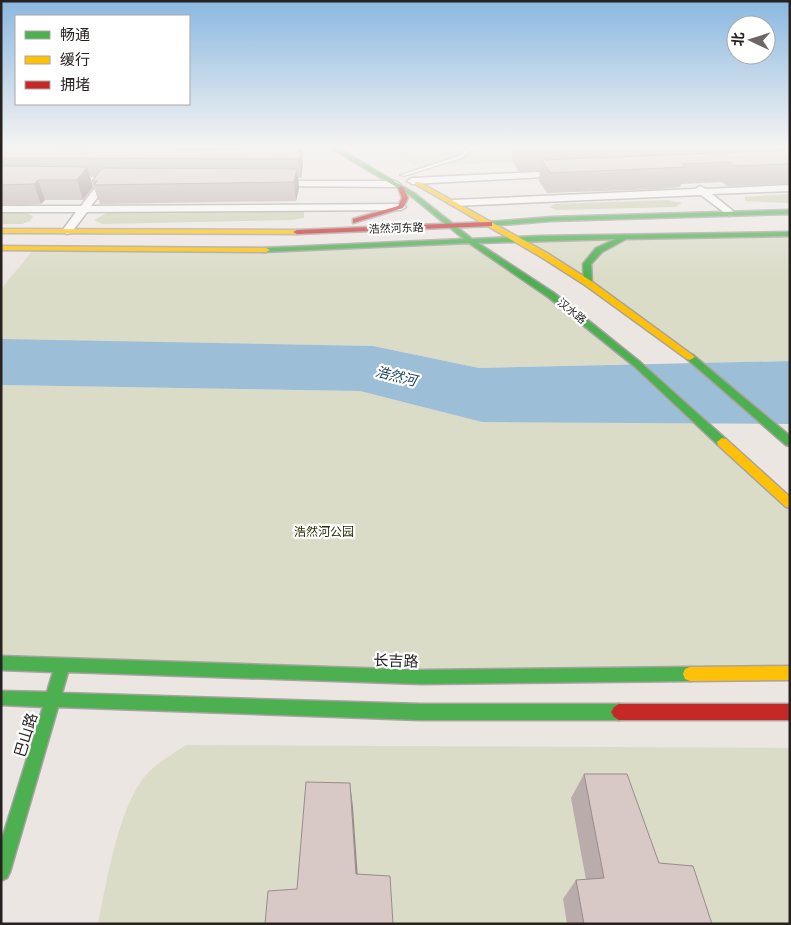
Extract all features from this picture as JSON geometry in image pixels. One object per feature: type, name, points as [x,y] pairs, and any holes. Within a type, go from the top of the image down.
[{"type":"main road","points":[[305,232],[373,217],[401,207],[405,198],[400,190]]},
{"type":"main road","name":"汉水路","points":[[405,190],[472,242],[562,303],[638,364],[790,504]]},
{"type":"main road","points":[[429,190],[544,255],[601,292],[698,363],[790,442]]},
{"type":"main road","name":"浩然河东路","points":[[1,231],[305,232],[490,224],[551,219],[790,212]]},
{"type":"main road","name":"浩然河东路","points":[[1,248],[255,250],[515,240],[790,234]]},
{"type":"main road","points":[[588,283],[586,264],[599,250],[624,238]]},
{"type":"main road","name":"长吉路","points":[[1,663],[421,677],[790,673]]},
{"type":"main road","name":"巴山路","points":[[1,872],[63,664]]},
{"type":"main road","points":[[1,698],[420,712],[790,712]]},
{"type":"street","points":[[67,231],[98,190]]},
{"type":"street","points":[[453,204],[743,190]]},
{"type":"street","points":[[703,192],[729,213]]},
{"type":"street","points":[[1,209],[401,207]]},
{"type":"green space","points":[[790,194],[790,203],[745,201],[745,197]]},
{"type":"green space","points":[[668,200],[682,203],[675,207],[557,210],[549,207],[555,204]]},
{"type":"green space","points":[[285,210],[304,212],[304,218],[292,220],[102,224],[94,220],[107,213]]},
{"type":"green space","points":[[1,213],[26,213],[33,216],[30,221],[22,224],[1,224]]},
{"type":"green space","points":[[790,234],[790,361],[698,363],[515,240]]},
{"type":"green space","points":[[472,242],[637,364],[479,368],[373,346],[1,340],[1,289],[34,249]]},
{"type":"green space","name":"浩然河公园","points":[[1,385],[360,391],[482,422],[704,423],[790,504],[790,673],[1,663]]},
{"type":"green space","points":[[186,745],[790,748],[790,924],[98,924],[115,846],[128,805],[146,775]]},
{"type":"water","name":"浩然河","points":[[1,339],[373,346],[479,368],[790,361],[790,424],[482,422],[360,391],[1,385]]},
{"type":"building","points":[[584,774],[627,774],[659,863],[693,866],[712,924],[584,924],[576,880],[604,878]]},
{"type":"building","points":[[306,782],[350,783],[356,874],[390,876],[393,924],[265,924],[268,891],[297,889]]},
{"type":"traffic: fast","points":[[405,190],[472,242],[551,295],[637,364],[722,442]]},
{"type":"traffic: fast","points":[[489,224],[551,219],[790,212]]},
{"type":"traffic: fast","points":[[266,250],[539,238],[790,234]]},
{"type":"traffic: fast","points":[[588,283],[587,264],[599,250],[622,239]]},
{"type":"traffic: fast","points":[[690,357],[790,442]]},
{"type":"traffic: fast","points":[[1,663],[421,677],[690,674]]},
{"type":"traffic: fast","points":[[1,872],[63,664]]},
{"type":"traffic: fast","points":[[1,698],[420,712],[619,712]]},
{"type":"traffic: slow","points":[[430,190],[544,255],[588,283],[690,357]]},
{"type":"traffic: slow","points":[[1,231],[297,232]]},
{"type":"traffic: slow","points":[[1,248],[266,250]]},
{"type":"traffic: slow","points":[[722,442],[790,504]]},
{"type":"traffic: slow","points":[[690,674],[790,673]]},
{"type":"traffic: jam","points":[[356,221],[401,207],[405,198],[402,190]]},
{"type":"traffic: jam","points":[[297,232],[489,224]]},
{"type":"traffic: jam","points":[[619,712],[790,712]]}]
